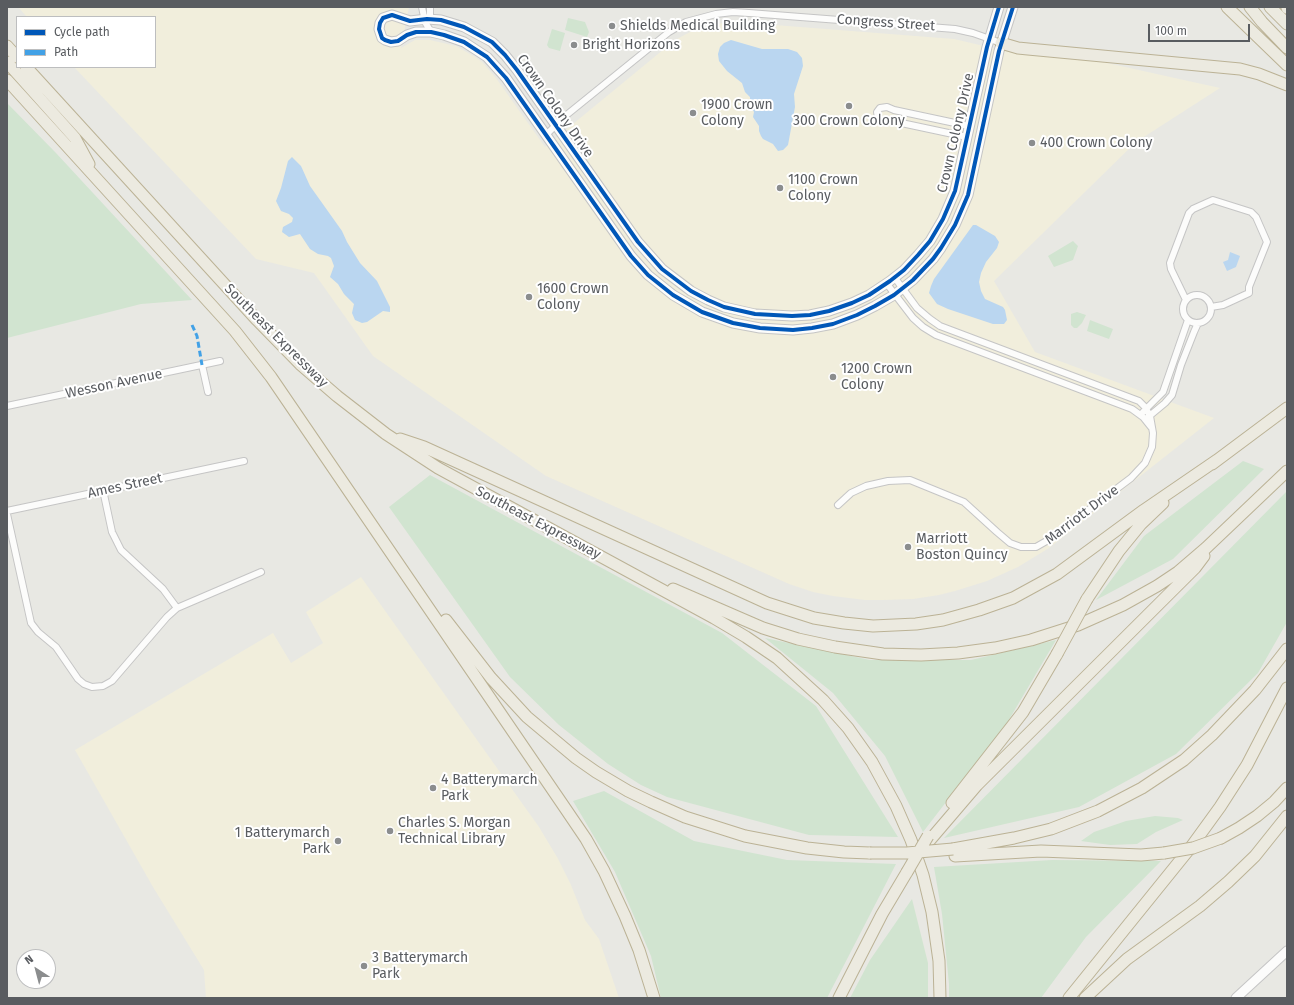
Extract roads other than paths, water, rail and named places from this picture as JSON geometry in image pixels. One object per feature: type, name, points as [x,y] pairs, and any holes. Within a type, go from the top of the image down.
[{"type":"highway","points":[[1227,7],[1287,65]]},
{"type":"highway","points":[[1250,7],[1268,29],[1287,48]]},
{"type":"highway","points":[[1270,7],[1287,24]]},
{"type":"highway","points":[[1001,43],[1018,48],[1240,70],[1259,74],[1287,85]]},
{"type":"highway","points":[[7,46],[16,56]]},
{"type":"highway","points":[[7,62],[74,138],[98,180]]},
{"type":"highway","name":"Southeast Expressway","points":[[27,68],[249,311],[287,351],[328,388],[386,434],[448,474],[640,578]]},
{"type":"highway","points":[[7,69],[74,138],[115,164]]},
{"type":"highway","name":"Southeast Expressway","points":[[7,80],[224,319],[252,352],[406,575]]},
{"type":"highway","points":[[839,998],[882,914],[907,872],[960,793],[1023,712],[1087,599],[1109,565],[1141,524],[1178,490],[1287,407]]},
{"type":"highway","points":[[386,434],[424,447],[767,603],[814,618],[873,626],[916,624],[953,618],[988,608],[1013,598],[1060,571],[1144,510],[1217,460]]},
{"type":"highway","points":[[640,578],[684,593],[757,626],[810,642],[883,654],[921,655],[958,653],[995,648],[1031,640],[1078,625],[1101,615],[1168,579],[1188,564],[1225,531],[1287,471]]},
{"type":"highway","points":[[929,838],[982,781],[1195,568],[1225,531]]},
{"type":"highway","points":[[406,575],[438,610],[471,654],[515,705],[560,746],[606,778],[639,797],[668,810],[727,831],[770,842],[795,847],[870,853],[1041,851],[1141,855],[1164,853],[1193,848],[1221,838],[1257,816],[1287,788]]},
{"type":"highway","points":[[406,575],[566,808],[592,850],[610,882],[630,927],[654,998]]},
{"type":"highway","points":[[640,578],[757,643],[777,658],[832,709],[865,752],[882,778],[902,817],[916,852],[923,875],[936,936],[939,962],[940,998]]},
{"type":"highway","points":[[953,852],[1051,829],[1098,811],[1142,788],[1184,760],[1217,731],[1252,694],[1287,649]]},
{"type":"highway","points":[[1069,998],[1217,812],[1247,765],[1287,688]]},
{"type":"highway","points":[[1085,998],[1127,959],[1200,906],[1224,886],[1254,856],[1287,816]]},
{"type":"street","points":[[422,7],[431,32]]},
{"type":"street","points":[[427,19],[430,7]]},
{"type":"street","name":"Crown Colony Drive","points":[[999,7],[989,38],[957,184],[944,219],[923,251],[895,278],[863,298],[829,311],[786,316],[755,314],[736,310],[708,300],[676,281],[650,257],[513,64],[492,42],[464,27],[447,21],[427,19],[410,21],[392,15],[381,21],[379,28],[380,36],[388,42],[395,42],[416,32],[431,32],[458,39],[488,57],[502,73],[636,261],[648,275],[679,299],[702,312],[726,321],[746,326],[772,329],[806,329],[850,318],[894,295],[923,270],[937,254],[952,231],[972,182],[1001,43],[1013,7]]},
{"type":"street","name":"Congress Street","points":[[546,135],[669,32],[686,22],[716,14],[733,12],[947,28],[968,31],[1001,43]]},
{"type":"street","points":[[400,18],[404,22],[406,28],[401,39]]},
{"type":"street","points":[[967,137],[880,120],[877,112],[883,107],[969,126]]},
{"type":"street","points":[[886,121],[890,120],[892,115],[889,108]]},
{"type":"street","points":[[1186,300],[1171,269],[1170,262],[1189,213],[1193,209],[1213,200],[1228,204],[1251,212],[1256,217],[1267,242],[1249,287],[1249,293],[1223,305],[1211,307]]},
{"type":"street","points":[[895,278],[920,310],[940,326],[1134,399],[1141,403],[1146,409]]},
{"type":"street","points":[[887,284],[894,295],[916,320],[927,330],[940,337],[1128,408],[1145,416]]},
{"type":"street","points":[[1194,295],[1207,298],[1211,307],[1210,316],[1203,322],[1198,323],[1188,320],[1185,317],[1183,308],[1186,300],[1194,295]]},
{"type":"street","points":[[1145,416],[1146,409],[1163,392],[1188,320]]},
{"type":"street","points":[[1145,416],[1166,403],[1172,395],[1184,358],[1198,323]]},
{"type":"street","name":"Wesson Avenue","points":[[7,406],[220,362]]},
{"type":"street","points":[[202,365],[208,392]]},
{"type":"street","name":"Marriott Drive","points":[[838,505],[851,493],[866,486],[888,481],[910,480],[964,502],[1010,543],[1021,547],[1036,547],[1050,539],[1138,471],[1151,451],[1153,442],[1153,433],[1145,416]]},
{"type":"street","name":"Ames Street","points":[[7,512],[103,490],[244,461]]},
{"type":"street","points":[[103,490],[112,532],[121,550],[128,559],[164,589],[177,608]]},
{"type":"street","points":[[7,512],[31,623],[38,632],[56,647],[75,676],[84,684],[96,687],[104,686],[109,683],[167,617],[177,608],[261,572]]},
{"type":"street","points":[[1236,998],[1287,951]]},
{"type":"water","points":[[731,40],[762,49],[788,49],[797,52],[802,58],[803,66],[794,94],[795,107],[788,145],[783,150],[778,151],[773,144],[763,139],[759,131],[759,126],[753,117],[754,112],[750,105],[750,97],[745,92],[742,83],[727,71],[719,61],[718,54],[720,47],[724,43]]},
{"type":"water","points":[[292,157],[301,166],[310,186],[342,231],[360,263],[377,281],[390,307],[390,312],[383,311],[367,322],[362,323],[355,320],[352,313],[354,304],[344,294],[338,284],[330,277],[334,266],[331,258],[318,254],[310,249],[300,234],[289,237],[282,232],[283,227],[292,222],[293,218],[289,214],[281,211],[276,201],[288,161]]},
{"type":"water","points":[[973,225],[976,225],[995,236],[999,242],[997,248],[986,262],[979,282],[985,299],[1003,307],[1005,310],[1007,320],[1004,324],[993,324],[948,309],[937,304],[929,293],[934,279]]},
{"type":"water","points":[[1230,252],[1240,256],[1236,267],[1227,271],[1223,262],[1228,260]]},
{"type":"place","name":"Shields Medical Building","points":[[612,26]]},
{"type":"place","name":"Bright Horizons","points":[[574,45]]},
{"type":"place","name":"300 Crown Colony","points":[[849,106]]},
{"type":"place","name":"1900 Crown Colony","points":[[693,113]]},
{"type":"place","name":"400 Crown Colony","points":[[1032,143]]},
{"type":"place","name":"1100 Crown Colony","points":[[780,188]]},
{"type":"place","name":"1600 Crown Colony","points":[[529,297]]},
{"type":"place","name":"1200 Crown Colony","points":[[833,377]]},
{"type":"place","name":"Marriott Boston Quincy","points":[[908,547]]},
{"type":"place","name":"4 Batterymarch Park","points":[[433,788]]},
{"type":"place","name":"Charles S. Morgan Technical Library","points":[[390,831]]},
{"type":"place","name":"1 Batterymarch Park","points":[[338,841]]},
{"type":"place","name":"3 Batterymarch Park","points":[[364,966]]}]
